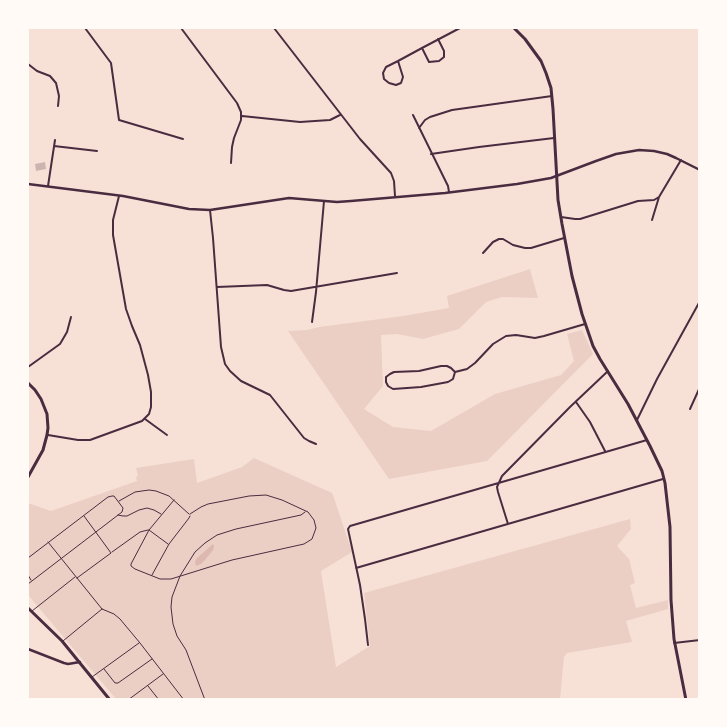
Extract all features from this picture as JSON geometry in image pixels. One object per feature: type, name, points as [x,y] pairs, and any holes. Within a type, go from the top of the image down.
[{"type":"main road","points":[[514,28],[525,39],[541,61],[549,80],[552,96],[556,176],[564,238],[585,324],[593,346],[637,420],[667,488],[670,518],[671,600],[674,643],[686,700]]},
{"type":"main road","points":[[28,383],[39,396],[45,408],[48,423],[47,435],[40,456],[28,477]]},
{"type":"main road","points":[[28,608],[62,641],[110,700]]},
{"type":"street","points":[[86,28],[111,63],[119,120],[182,139]]},
{"type":"street","points":[[180,28],[237,103],[241,112],[242,116],[234,138],[231,163]]},
{"type":"street","points":[[274,28],[360,139],[391,174],[394,182],[395,198]]},
{"type":"street","points":[[398,61],[403,77],[401,83],[396,85],[388,83],[383,73],[386,67],[460,28]]},
{"type":"street","points":[[422,48],[429,62],[439,61],[444,57],[444,51],[438,39]]},
{"type":"street","points":[[28,64],[37,72],[50,76],[56,83],[59,96],[58,106]]},
{"type":"street","points":[[419,128],[430,117],[452,110],[552,96]]},
{"type":"street","points":[[242,116],[300,122],[330,120],[341,114]]},
{"type":"street","points":[[413,115],[448,186],[449,192]]},
{"type":"street","points":[[432,154],[554,138]]},
{"type":"street","points":[[48,186],[55,140]]},
{"type":"street","points":[[54,146],[97,151]]},
{"type":"street","points":[[28,184],[119,196],[183,208],[210,210],[289,198],[351,201],[517,184],[551,178],[596,161],[632,151],[654,150],[681,160],[700,170]]},
{"type":"street","points":[[652,220],[659,197],[681,160]]},
{"type":"street","points":[[47,435],[73,440],[102,437],[145,419],[149,414],[151,392],[140,345],[126,309],[113,231],[113,220],[119,196]]},
{"type":"street","points":[[561,217],[580,219],[638,201],[654,200],[659,197]]},
{"type":"street","points":[[312,322],[317,287],[324,201]]},
{"type":"street","points":[[210,210],[221,347],[226,367],[236,378],[270,395],[304,438],[316,444]]},
{"type":"street","points":[[483,253],[493,242],[499,239],[503,239],[513,245],[531,248],[564,238]]},
{"type":"street","points":[[217,288],[267,285],[291,291],[397,274]]},
{"type":"street","points":[[637,420],[657,379],[700,301]]},
{"type":"street","points":[[28,367],[60,344],[67,332],[71,317]]},
{"type":"street","points":[[455,372],[467,369],[493,344],[506,336],[516,335],[535,338],[585,324]]},
{"type":"street","points":[[441,366],[452,368],[455,372],[453,379],[448,382],[421,388],[393,389],[386,382],[386,377],[394,372],[419,371],[441,366]]},
{"type":"street","points":[[508,524],[497,487],[502,476],[608,371]]},
{"type":"street","points":[[690,409],[700,387]]},
{"type":"street","points":[[576,402],[590,422],[605,452]]},
{"type":"street","points":[[145,419],[167,435]]},
{"type":"street","points":[[368,645],[348,530],[350,526],[647,440]]},
{"type":"street","points":[[356,568],[664,479]]},
{"type":"street","points":[[674,643],[700,640]]},
{"type":"street","points":[[28,650],[68,664],[80,662]]},
{"type":"lane","points":[[118,501],[135,492],[149,490],[163,493],[190,514]]},
{"type":"lane","points":[[151,575],[169,544],[190,518],[190,514],[208,504],[255,495],[266,495],[277,498],[311,514],[314,518],[316,530],[312,539],[303,545],[232,560],[165,580],[151,575],[132,567],[131,562],[149,530],[174,500]]},
{"type":"lane","points":[[28,558],[110,496],[114,496],[118,501],[123,510],[118,515],[28,584]]},
{"type":"lane","points":[[118,515],[127,516],[147,508],[162,514]]},
{"type":"lane","points":[[205,700],[186,650],[177,636],[173,624],[171,608],[180,576],[196,552],[217,535],[301,515],[306,511]]},
{"type":"lane","points":[[84,516],[111,553]]},
{"type":"lane","points":[[32,612],[76,577],[140,532],[149,530],[169,544]]},
{"type":"lane","points":[[48,542],[102,609],[120,619],[184,700]]},
{"type":"lane","points":[[28,575],[31,581]]},
{"type":"lane","points":[[62,641],[102,609]]},
{"type":"lane","points":[[92,678],[140,643]]},
{"type":"lane","points":[[104,669],[118,683],[152,659]]},
{"type":"lane","points":[[128,700],[163,674]]},
{"type":"lane","points":[[147,685],[158,700]]},
{"type":"lane","points":[[132,696],[134,700]]},
{"type":"shaded area","points":[[530,269],[538,298],[502,297],[486,302],[459,329],[423,339],[397,334],[381,335],[383,386],[364,409],[393,427],[431,431],[495,394],[561,375],[574,361],[567,334],[582,330],[593,354],[487,461],[389,479],[288,331],[307,330],[449,308],[447,296]]},
{"type":"shaded area","points":[[254,458],[333,495],[352,552],[321,571],[336,667],[370,646],[364,593],[630,519],[631,529],[617,546],[629,559],[635,583],[630,585],[636,608],[668,600],[668,609],[626,621],[632,642],[567,653],[564,657],[560,699],[116,699],[28,595],[28,503],[51,511],[137,481],[136,468],[194,459],[197,483],[242,467]]},
{"type":"shaded area","points":[[213,544],[213,550],[201,564],[196,566],[197,558]]},
{"type":"building","points":[[45,162],[46,169],[36,171],[35,164]]}]
